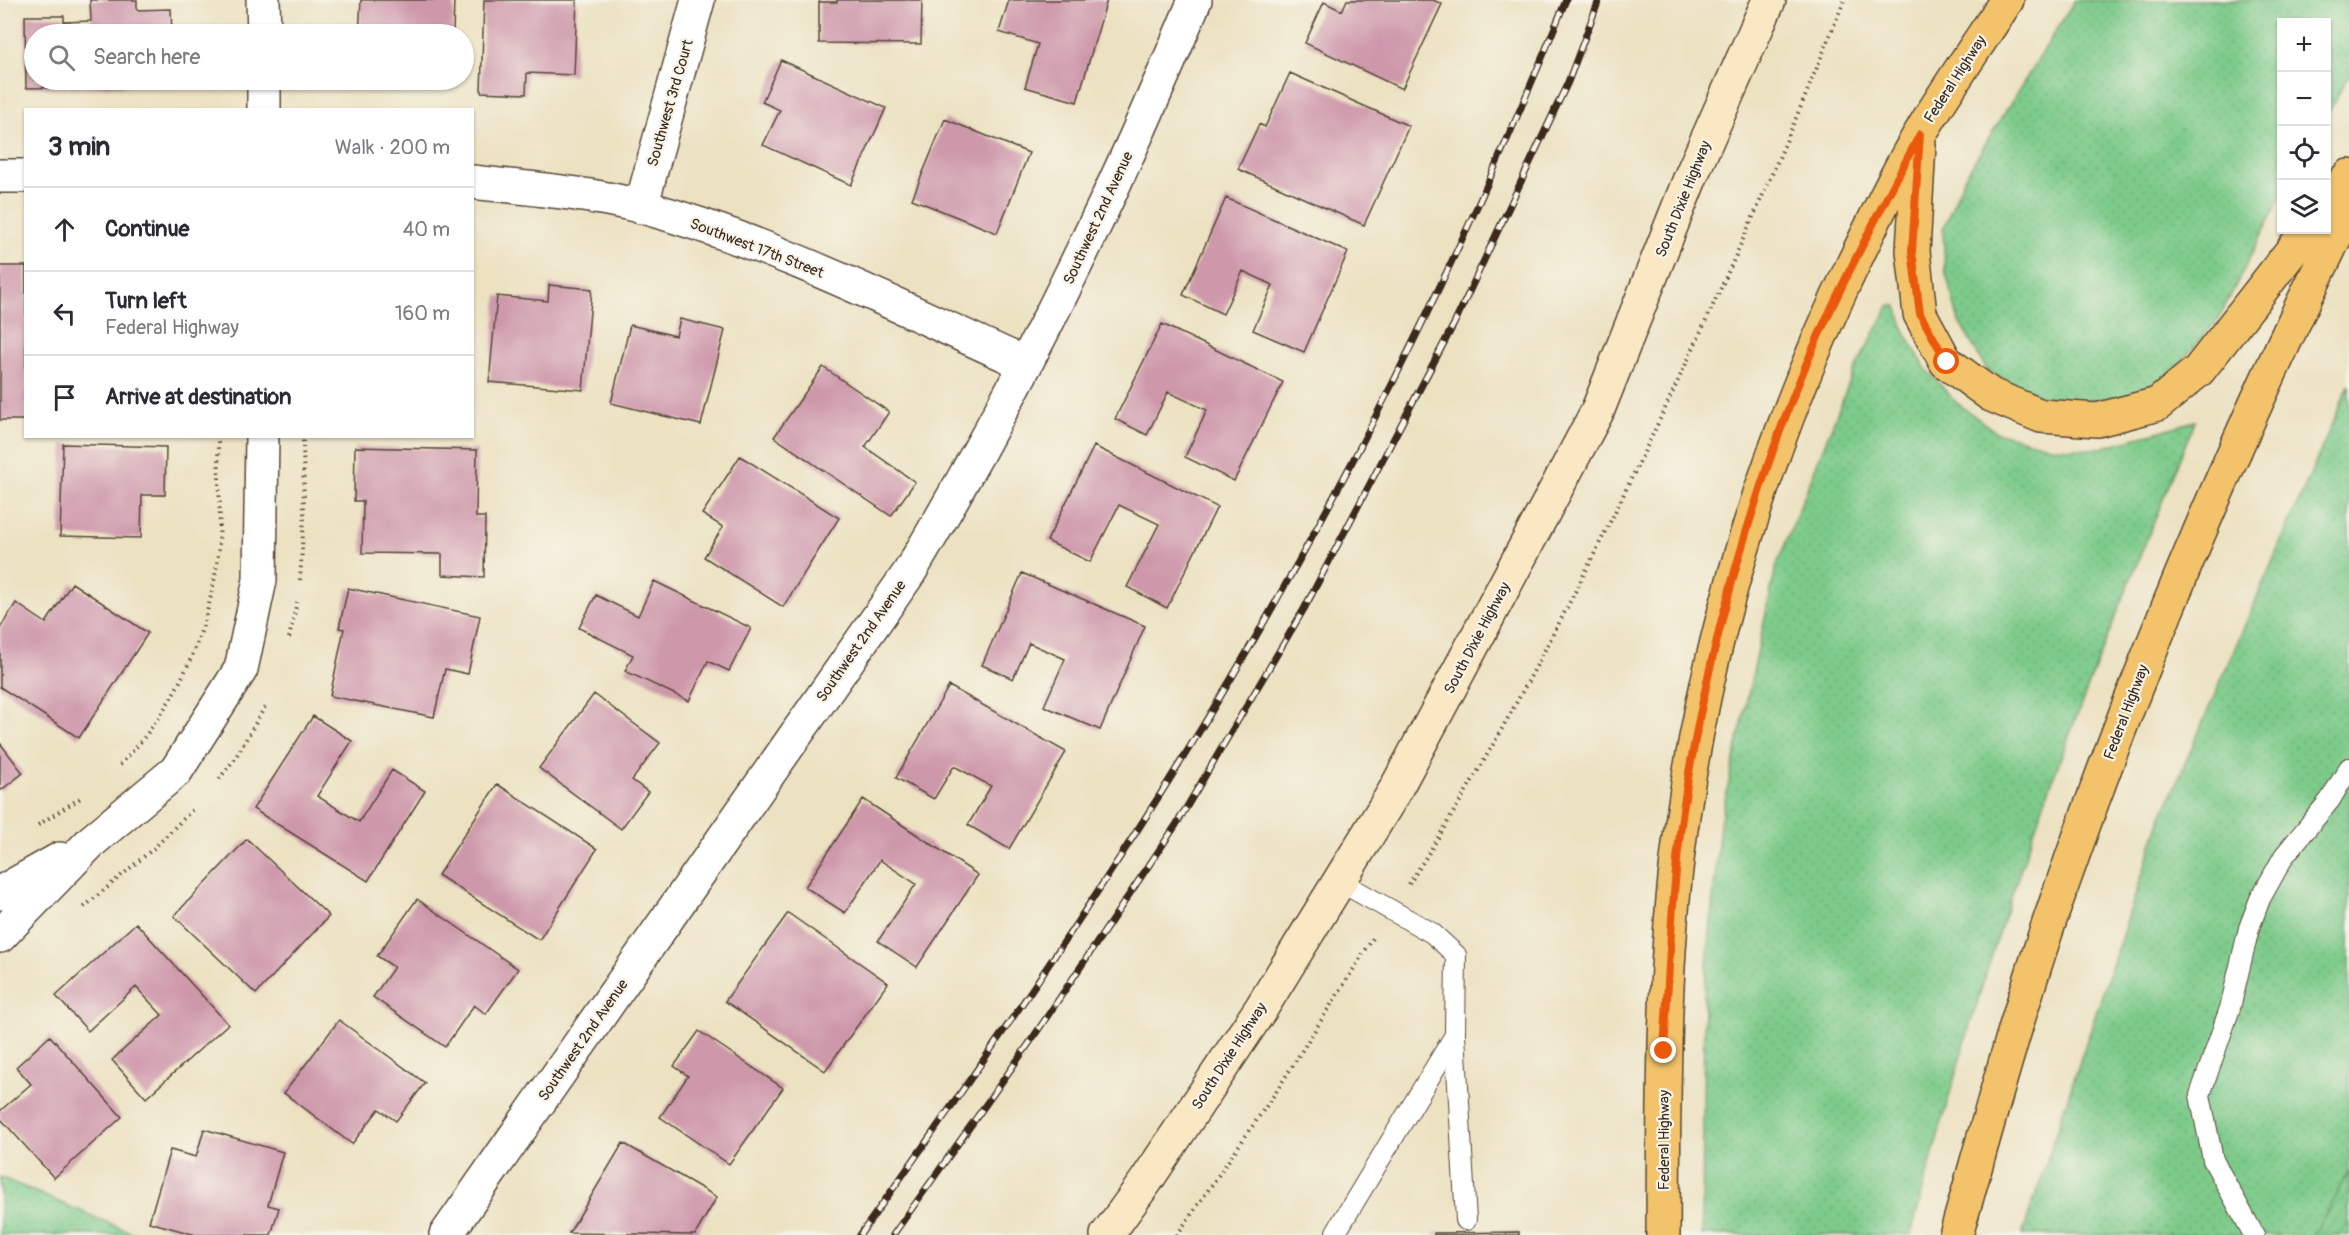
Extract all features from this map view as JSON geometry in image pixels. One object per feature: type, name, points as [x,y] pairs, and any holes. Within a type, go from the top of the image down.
[{"type":"main road","name":"South Dixie Highway","points":[[1107,1235],[1146,1181],[1262,1007],[1393,794],[1597,412],[1691,176],[1769,0]]},
{"type":"main road","name":"Federal Highway","points":[[1663,1235],[1664,1051],[1672,917],[1683,810],[1710,675],[1737,570],[1778,439],[1818,338],[1920,134],[2007,0]]},
{"type":"main road","points":[[1920,134],[1912,251],[1920,314],[1947,362],[1991,395],[2041,416],[2097,420],[2158,404],[2199,370],[2305,234]]},
{"type":"main road","points":[[2331,199],[2349,176]]},
{"type":"main road","name":"Federal Highway","points":[[1956,1235],[1999,1083],[2059,893],[2134,686],[2213,497],[2305,296],[2349,209]]},
{"type":"street","points":[[263,0],[264,24]]},
{"type":"street","name":"Southwest 3rd Court","points":[[641,207],[698,0]]},
{"type":"street","name":"Southwest 2nd Avenue","points":[[446,1235],[909,573],[960,488],[1026,364],[1151,107],[1195,0]]},
{"type":"street","points":[[264,90],[264,108]]},
{"type":"street","points":[[0,176],[24,176]]},
{"type":"street","name":"Southwest 17th Street","points":[[474,182],[641,207],[717,230],[799,263],[1026,364]]},
{"type":"street","points":[[0,936],[93,841],[176,771],[241,669],[260,580],[262,438]]},
{"type":"street","points":[[0,893],[93,841]]},
{"type":"lane","points":[[2254,1235],[2212,1160],[2200,1095],[2230,1008],[2249,928],[2260,899],[2284,856],[2330,800],[2349,768]]},
{"type":"lane","points":[[1339,881],[1432,933],[1456,955],[1455,1035],[1466,1220]]},
{"type":"lane","points":[[1335,1234],[1455,1035]]},
{"type":"path","points":[[1177,1235],[1274,1095],[1456,810],[1609,528],[1793,130],[1844,0]]},
{"type":"path","points":[[113,772],[144,740],[185,677],[204,626],[216,569],[218,438]]},
{"type":"path","points":[[36,826],[91,790]]},
{"type":"green space","points":[[2075,0],[2349,0],[2349,75],[2331,108],[2331,18],[2277,18],[2277,205],[2219,318],[2170,375],[2137,394],[2083,402],[2039,396],[1987,370],[1959,322],[1945,270],[1943,229],[1964,178]]},
{"type":"green space","points":[[1889,306],[1897,306],[1904,330],[1926,369],[1957,403],[1996,432],[2051,447],[2097,449],[2195,421],[2126,590],[2039,816],[1989,963],[1911,1235],[1702,1235],[1704,997],[1720,823],[1776,567],[1853,373]]},
{"type":"green space","points":[[2349,385],[2349,1235],[2022,1235],[2160,821]]},
{"type":"green space","points":[[2349,1171],[2349,1235],[2314,1235]]},
{"type":"green space","points":[[0,1177],[137,1235],[0,1235]]},
{"type":"building","points":[[90,0],[137,0],[137,10],[171,9],[172,24],[25,24],[25,16],[64,16],[64,22],[91,21]]},
{"type":"building","points":[[361,0],[454,0],[453,24],[360,24]]},
{"type":"building","points":[[484,0],[577,0],[574,75],[527,73],[526,94],[481,92]]},
{"type":"building","points":[[837,0],[922,0],[921,44],[819,43],[819,2],[837,2]]},
{"type":"building","points":[[1009,0],[1107,0],[1077,102],[1025,87],[1038,44],[999,32]]},
{"type":"building","points":[[1347,0],[1433,0],[1442,4],[1402,89],[1305,43],[1324,2],[1342,11]]},
{"type":"building","points":[[781,60],[886,108],[851,185],[763,145],[780,110],[762,102]]},
{"type":"building","points":[[1290,73],[1409,126],[1364,225],[1238,169],[1259,124],[1265,127]]},
{"type":"building","points":[[945,119],[1029,153],[997,233],[912,199]]},
{"type":"building","points":[[1226,198],[1348,252],[1304,352],[1253,330],[1273,285],[1243,271],[1223,314],[1183,295]]},
{"type":"building","points":[[0,266],[24,266],[24,420],[0,420]]},
{"type":"building","points":[[549,285],[592,289],[583,390],[489,382],[497,296],[548,301]]},
{"type":"building","points":[[680,319],[725,330],[701,425],[611,403],[630,325],[676,336]]},
{"type":"building","points":[[1162,324],[1283,382],[1234,481],[1185,457],[1207,410],[1168,392],[1147,435],[1115,419]]},
{"type":"building","points":[[823,367],[889,412],[865,447],[915,482],[891,516],[774,437]]},
{"type":"building","points":[[63,444],[166,447],[165,495],[142,495],[141,538],[60,536]]},
{"type":"building","points":[[1094,446],[1217,507],[1167,608],[1127,587],[1159,524],[1119,505],[1090,562],[1047,541]]},
{"type":"building","points":[[355,447],[477,450],[476,517],[485,517],[484,577],[442,575],[442,554],[362,553],[363,501],[354,501]]},
{"type":"building","points":[[740,456],[839,518],[783,607],[704,557],[723,527],[702,514]]},
{"type":"building","points":[[1022,573],[1145,626],[1100,730],[1044,706],[1065,659],[1029,643],[1013,679],[982,665]]},
{"type":"building","points":[[654,581],[751,628],[729,671],[708,661],[689,701],[625,671],[633,655],[579,628],[596,595],[638,616]]},
{"type":"building","points":[[72,583],[148,633],[79,738],[0,687],[0,628],[16,603],[46,623]]},
{"type":"building","points":[[348,588],[480,616],[468,674],[445,669],[434,717],[330,696],[344,629],[339,628]]},
{"type":"building","points":[[949,686],[1066,752],[1009,849],[968,825],[991,786],[954,766],[934,799],[896,778]]},
{"type":"building","points":[[594,694],[660,743],[632,780],[648,792],[621,829],[539,768]]},
{"type":"building","points":[[313,716],[352,741],[317,796],[359,822],[392,770],[425,791],[368,881],[253,809]]},
{"type":"building","points":[[0,743],[23,773],[0,791]]},
{"type":"building","points":[[497,784],[597,849],[539,940],[438,875]]},
{"type":"building","points":[[863,799],[978,875],[917,967],[878,941],[916,884],[880,860],[845,913],[805,887]]},
{"type":"building","points":[[247,839],[329,916],[256,994],[174,916]]},
{"type":"building","points":[[417,899],[518,969],[486,1014],[474,1005],[445,1047],[373,997],[394,967],[377,956]]},
{"type":"building","points":[[788,913],[888,983],[825,1071],[725,1001]]},
{"type":"building","points":[[136,923],[228,1024],[146,1098],[112,1060],[162,1015],[136,987],[88,1031],[56,996]]},
{"type":"building","points":[[339,1020],[425,1083],[396,1121],[379,1109],[352,1144],[284,1093]]},
{"type":"building","points":[[699,1031],[783,1088],[729,1164],[660,1117],[688,1076],[674,1066]]},
{"type":"building","points":[[50,1036],[122,1117],[54,1178],[0,1118],[0,1111],[31,1084],[16,1067]]},
{"type":"building","points":[[204,1129],[283,1152],[268,1205],[279,1208],[271,1235],[196,1235],[149,1222],[170,1150],[196,1157]]},
{"type":"building","points":[[623,1143],[717,1197],[695,1235],[569,1233]]},
{"type":"building","points":[[1519,1232],[1519,1235],[1434,1235],[1434,1233]]},
{"type":"railway","points":[[860,1235],[1078,922],[1208,718],[1266,619],[1322,519],[1426,314],[1522,106],[1566,0]]},
{"type":"railway","points":[[893,1235],[1028,1045],[1176,825],[1304,609],[1454,324],[1568,82],[1599,0]]},
{"type":"route","points":[[1664,1051],[1672,917],[1683,810],[1710,675],[1737,570],[1778,439],[1818,338],[1920,134],[1912,251],[1920,314],[1947,362]]}]
